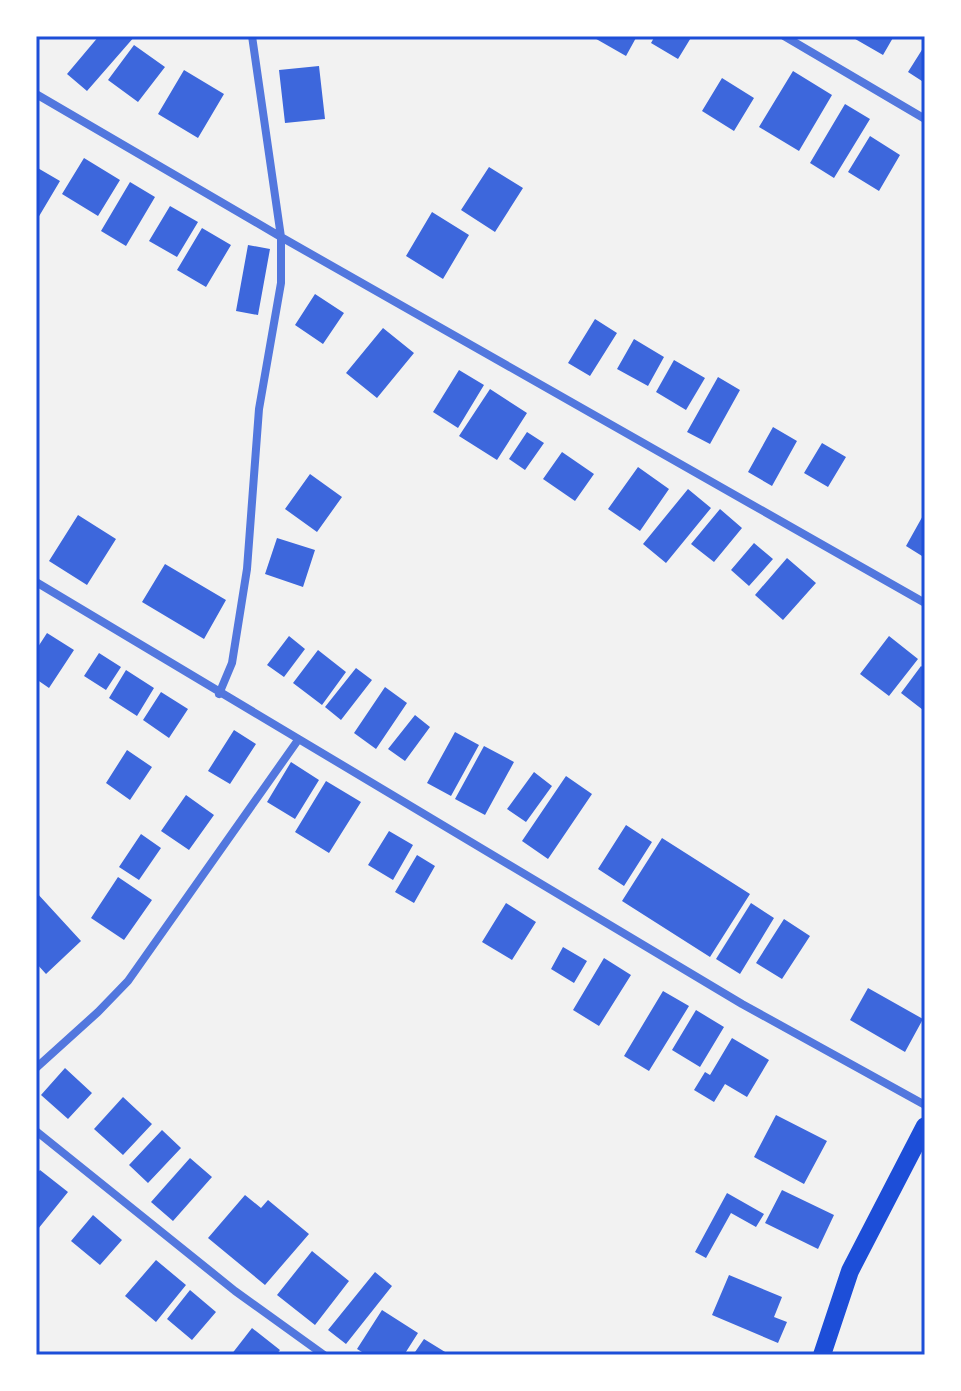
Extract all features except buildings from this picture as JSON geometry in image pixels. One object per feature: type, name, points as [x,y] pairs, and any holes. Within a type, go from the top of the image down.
[{"type":"main road","points":[[822,1355],[850,1271],[925,1126]]},
{"type":"street","points":[[219,694],[232,663],[247,569],[259,409],[281,283],[281,237],[252,36]]},
{"type":"street","points":[[784,36],[925,119]]},
{"type":"street","points":[[36,94],[925,603]]},
{"type":"street","points":[[36,582],[742,1004],[925,1105]]},
{"type":"street","points":[[36,1068],[128,981],[298,740]]},
{"type":"street","points":[[36,1131],[235,1291],[324,1355]]}]
